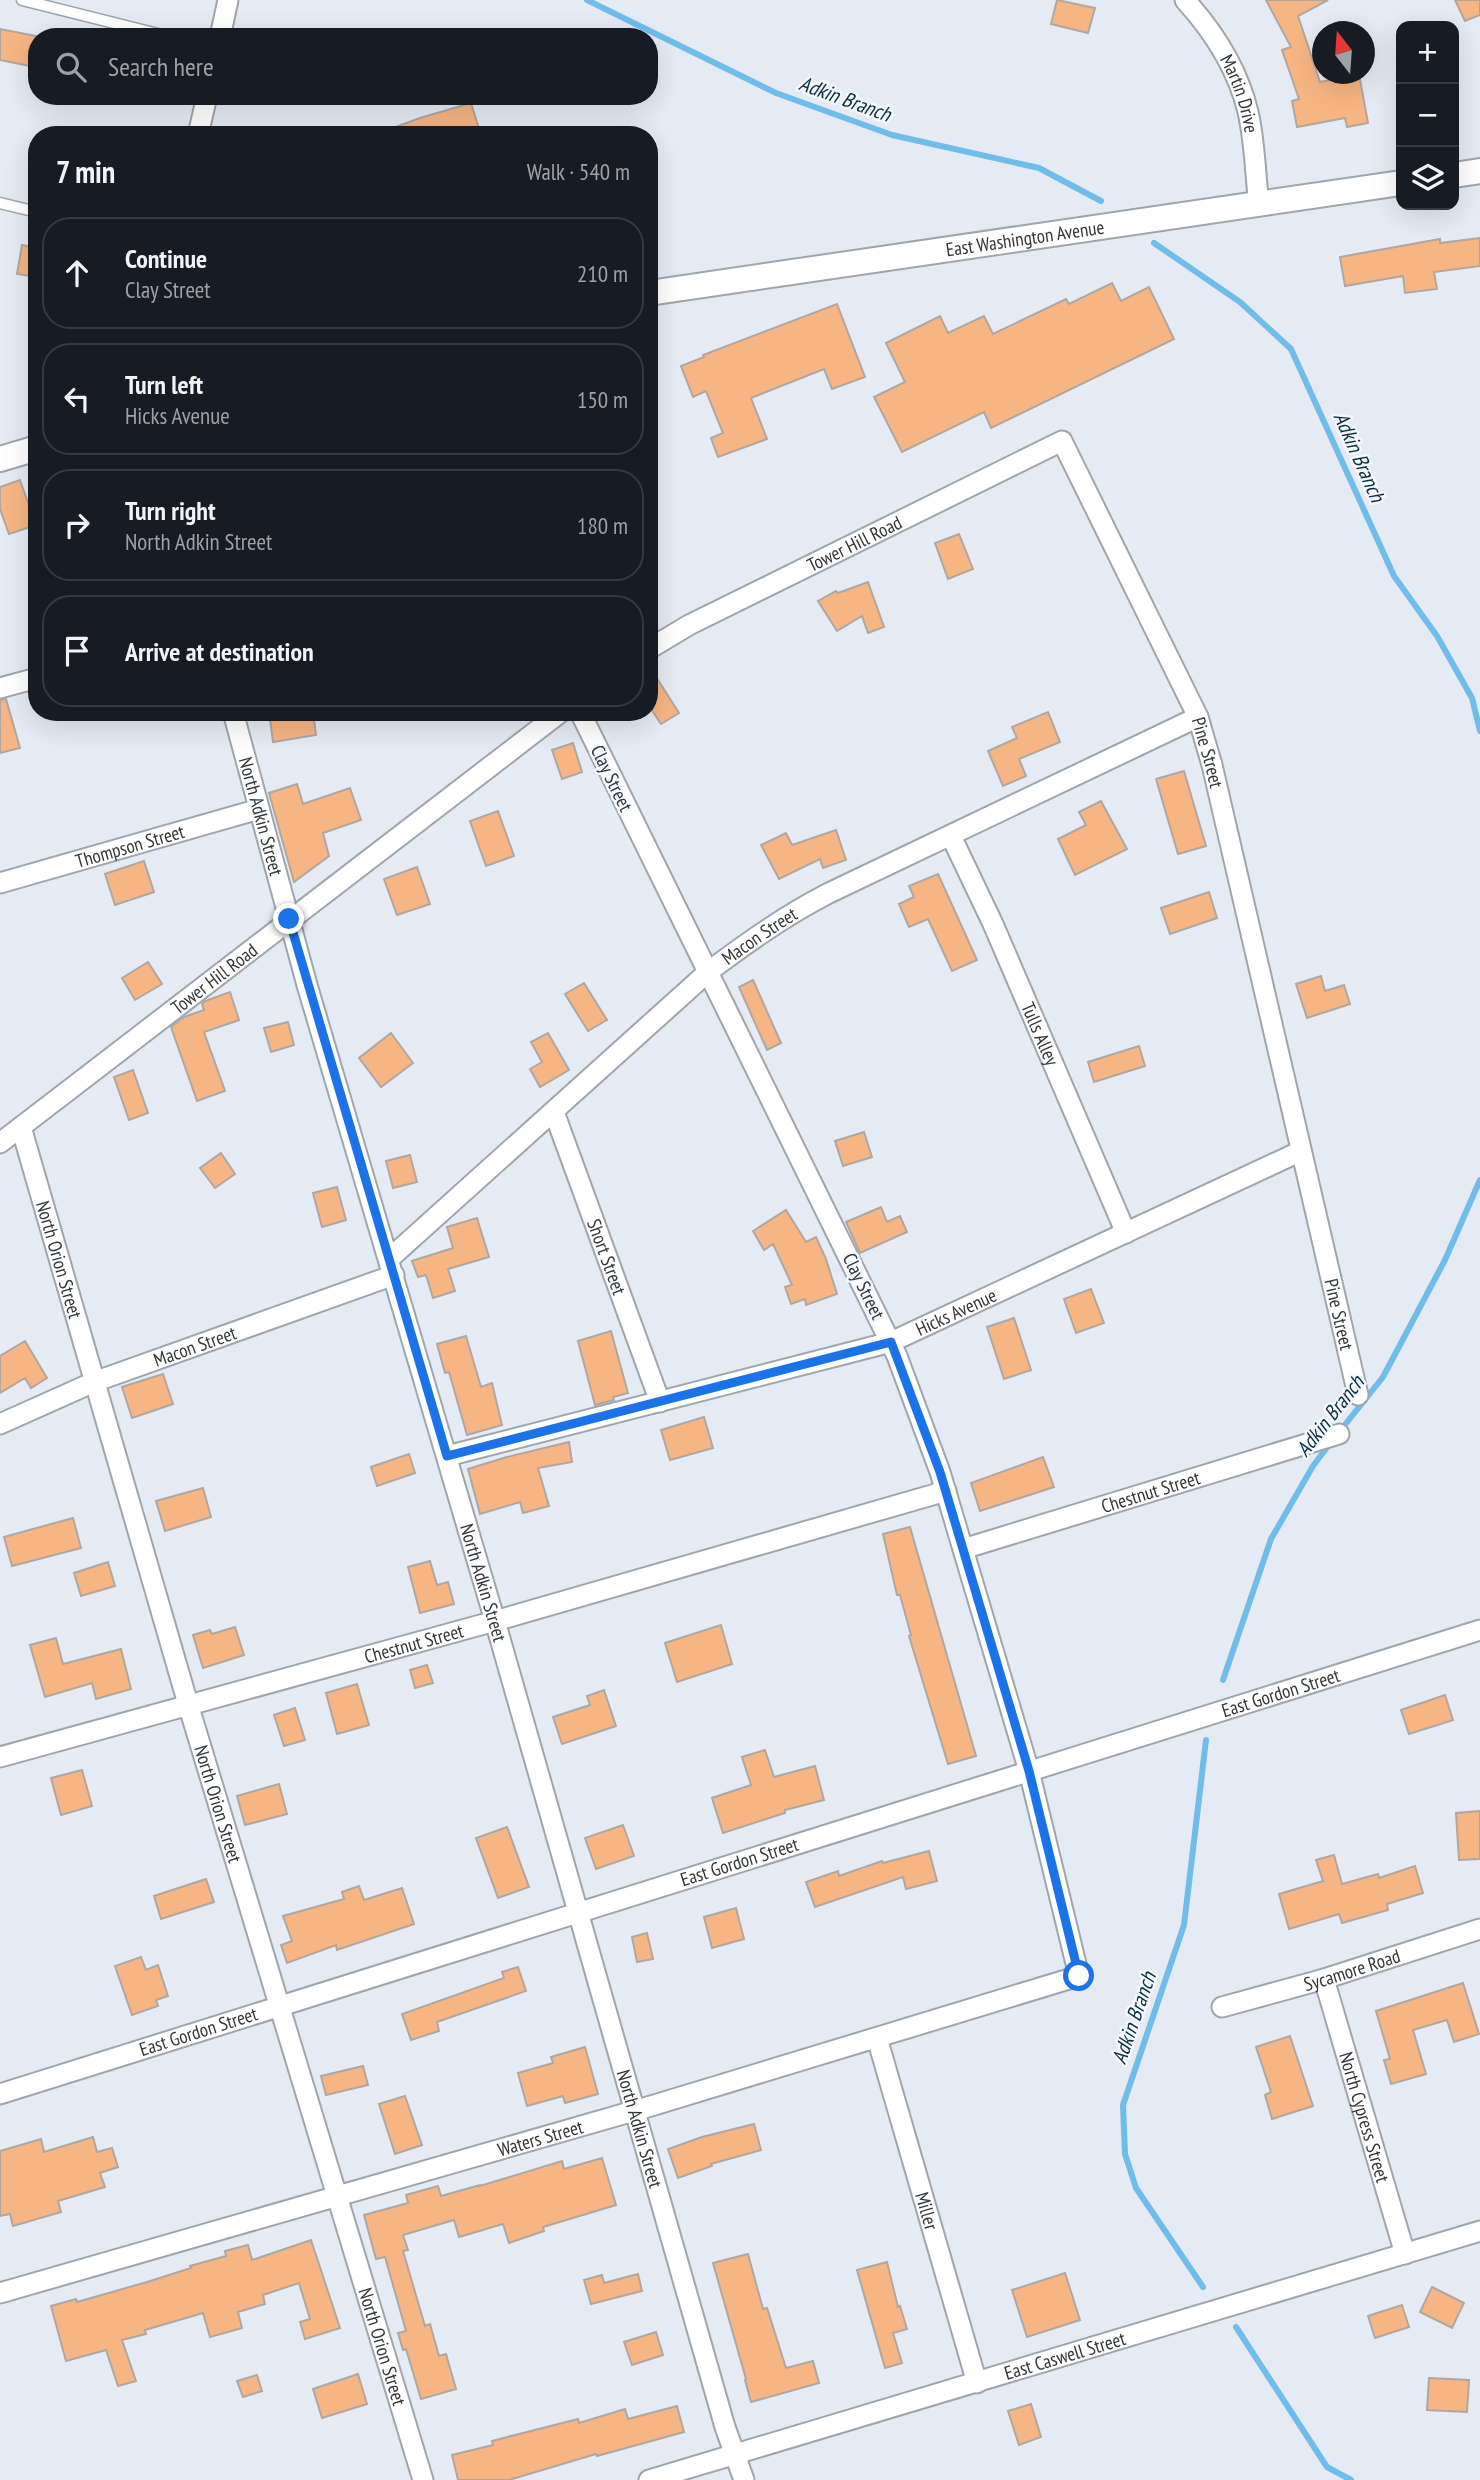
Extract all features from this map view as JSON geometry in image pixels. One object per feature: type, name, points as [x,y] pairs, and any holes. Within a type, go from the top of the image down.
[{"type":"street","points":[[222,28],[228,0]]},
{"type":"street","name":"Martin Drive","points":[[1185,0],[1205,22],[1229,61],[1243,97],[1248,114],[1258,204]]},
{"type":"street","points":[[200,126],[204,105]]},
{"type":"street","points":[[1459,174],[1480,171]]},
{"type":"street","name":"East Washington Avenue","points":[[658,292],[1396,184]]},
{"type":"street","name":"Tower Hill Road","points":[[658,644],[689,625],[1062,441]]},
{"type":"street","name":"Pine Street","points":[[1062,441],[1198,717],[1212,765],[1358,1395]]},
{"type":"street","points":[[0,458],[28,450]]},
{"type":"street","points":[[0,688],[28,680]]},
{"type":"street","name":"Macon Street","points":[[0,1424],[94,1382],[392,1267],[554,1112],[708,972],[791,913],[1198,717]]},
{"type":"street","name":"North Adkin Street","points":[[235,721],[289,919],[744,2480]]},
{"type":"street","name":"Tower Hill Road","points":[[0,1143],[549,721]]},
{"type":"street","name":"Clay Street","points":[[584,721],[891,1342],[946,1491],[1029,1771],[1079,1976]]},
{"type":"street","name":"Thompson Street","points":[[0,883],[259,809]]},
{"type":"street","name":"Tulls Alley","points":[[951,836],[993,924],[1126,1233]]},
{"type":"street","name":"Short Street","points":[[554,1112],[660,1402]]},
{"type":"street","name":"North Orion Street","points":[[21,1127],[188,1704],[423,2480]]},
{"type":"street","name":"Hicks Avenue","points":[[447,1456],[891,1342],[1301,1151]]},
{"type":"street","name":"Chestnut Street","points":[[963,1549],[1339,1434]]},
{"type":"street","name":"Chestnut Street","points":[[0,1757],[495,1621],[946,1491]]},
{"type":"street","name":"East Gordon Street","points":[[0,2094],[578,1910],[1480,1630]]},
{"type":"street","name":"Sycamore Road","points":[[1222,2007],[1324,1979],[1480,1929]]},
{"type":"street","name":"Waters Street","points":[[0,2293],[635,2110],[1079,1976]]},
{"type":"street","name":"North Cypress Street","points":[[1324,1979],[1405,2254]]},
{"type":"street","name":"Miller","points":[[877,2038],[977,2383]]},
{"type":"street","name":"East Caswell Street","points":[[649,2480],[1480,2231]]},
{"type":"lane","points":[[22,0],[134,28]]},
{"type":"lane","points":[[0,203],[28,210]]},
{"type":"building","points":[[1057,0],[1095,8],[1088,33],[1051,24]]},
{"type":"building","points":[[1266,0],[1328,0],[1298,16],[1312,58],[1312,84],[1361,84],[1368,123],[1347,127],[1345,118],[1297,127],[1292,101],[1299,99],[1282,50],[1291,47]]},
{"type":"building","points":[[1455,0],[1480,0],[1480,15],[1465,21]]},
{"type":"building","points":[[0,29],[28,34],[28,66],[0,60]]},
{"type":"building","points":[[472,105],[478,126],[398,126]]},
{"type":"building","points":[[1480,238],[1480,266],[1434,272],[1437,289],[1405,293],[1403,276],[1345,286],[1340,257],[1440,239],[1440,243]]},
{"type":"building","points":[[22,245],[28,246],[28,276],[17,274]]},
{"type":"building","points":[[1112,283],[1121,301],[1149,287],[1174,339],[991,428],[984,412],[902,452],[874,397],[905,382],[886,343],[940,316],[948,333],[984,316],[993,334],[1066,299],[1069,304]]},
{"type":"building","points":[[837,304],[865,377],[832,389],[824,369],[751,398],[767,439],[718,457],[711,438],[723,433],[706,391],[693,397],[681,366]]},
{"type":"building","points":[[20,480],[28,502],[28,528],[9,534],[0,509],[0,487]]},
{"type":"building","points":[[959,534],[973,569],[948,579],[935,543]]},
{"type":"building","points":[[868,582],[884,627],[868,633],[862,616],[837,631],[818,601],[836,591],[838,593]]},
{"type":"building","points":[[658,680],[679,713],[661,724],[658,720]]},
{"type":"building","points":[[6,699],[20,748],[0,753],[0,700]]},
{"type":"building","points":[[1048,712],[1060,742],[1019,759],[1026,776],[1003,786],[988,751],[1017,738],[1012,727]]},
{"type":"building","points":[[270,721],[314,721],[316,735],[273,742]]},
{"type":"building","points":[[573,743],[582,772],[562,779],[552,750]]},
{"type":"building","points":[[1184,771],[1206,846],[1178,854],[1156,779]]},
{"type":"building","points":[[297,784],[303,804],[350,788],[361,820],[323,833],[329,856],[294,882],[269,793]]},
{"type":"building","points":[[1101,801],[1127,849],[1075,875],[1058,839],[1086,825],[1079,812]]},
{"type":"building","points":[[498,811],[514,856],[486,866],[470,821]]},
{"type":"building","points":[[836,830],[846,860],[823,868],[820,859],[779,879],[761,845],[786,833],[792,845]]},
{"type":"building","points":[[144,861],[154,892],[115,905],[105,874]]},
{"type":"building","points":[[417,867],[430,904],[397,915],[384,879]]},
{"type":"building","points":[[938,874],[977,960],[952,971],[928,919],[909,927],[899,904],[914,897],[909,886]]},
{"type":"building","points":[[1209,892],[1217,918],[1170,934],[1161,908]]},
{"type":"building","points":[[148,962],[162,984],[135,1000],[122,978]]},
{"type":"building","points":[[1321,976],[1325,991],[1344,985],[1350,1004],[1307,1018],[1296,984]]},
{"type":"building","points":[[753,980],[781,1043],[767,1050],[739,987]]},
{"type":"building","points":[[584,983],[607,1020],[588,1031],[565,994]]},
{"type":"building","points":[[230,992],[239,1020],[204,1032],[225,1091],[197,1101],[171,1027],[184,1017],[204,1010],[202,1004],[205,1001]]},
{"type":"building","points":[[288,1022],[294,1045],[271,1052],[264,1028]]},
{"type":"building","points":[[391,1033],[413,1063],[381,1087],[359,1058]]},
{"type":"building","points":[[548,1033],[569,1070],[540,1087],[530,1069],[542,1062],[531,1042]]},
{"type":"building","points":[[1139,1046],[1145,1066],[1094,1082],[1088,1062]]},
{"type":"building","points":[[133,1070],[148,1113],[129,1120],[114,1077]]},
{"type":"building","points":[[864,1132],[872,1157],[843,1166],[835,1141]]},
{"type":"building","points":[[221,1153],[235,1174],[215,1188],[200,1168]]},
{"type":"building","points":[[410,1155],[417,1182],[393,1188],[386,1161]]},
{"type":"building","points":[[337,1187],[346,1220],[322,1227],[313,1193]]},
{"type":"building","points":[[881,1207],[887,1222],[900,1216],[907,1232],[860,1253],[846,1222]]},
{"type":"building","points":[[786,1210],[806,1242],[816,1237],[837,1294],[806,1305],[805,1299],[791,1304],[785,1287],[792,1285],[773,1244],[764,1250],[753,1231]]},
{"type":"building","points":[[477,1218],[489,1257],[448,1269],[455,1291],[433,1298],[426,1275],[418,1277],[412,1261],[453,1248],[447,1227]]},
{"type":"building","points":[[1091,1289],[1104,1323],[1076,1333],[1064,1299]]},
{"type":"building","points":[[1014,1318],[1031,1370],[1004,1379],[987,1327]]},
{"type":"building","points":[[611,1331],[628,1393],[595,1405],[578,1341]]},
{"type":"building","points":[[466,1336],[481,1387],[492,1383],[502,1425],[467,1435],[449,1372],[445,1373],[437,1344]]},
{"type":"building","points":[[25,1341],[47,1378],[31,1388],[25,1378],[0,1393],[0,1356]]},
{"type":"building","points":[[163,1374],[173,1404],[132,1418],[122,1387]]},
{"type":"building","points":[[704,1417],[713,1448],[670,1460],[661,1430]]},
{"type":"building","points":[[569,1442],[572,1462],[538,1468],[549,1506],[523,1513],[520,1502],[480,1514],[468,1469]]},
{"type":"building","points":[[409,1454],[415,1473],[377,1486],[371,1467]]},
{"type":"building","points":[[1043,1457],[1054,1487],[980,1511],[971,1483]]},
{"type":"building","points":[[203,1488],[211,1517],[165,1531],[156,1501]]},
{"type":"building","points":[[73,1518],[81,1548],[12,1566],[4,1537]]},
{"type":"building","points":[[910,1527],[976,1756],[948,1764],[909,1636],[911,1635],[900,1595],[897,1595],[883,1534]]},
{"type":"building","points":[[430,1561],[437,1585],[448,1582],[454,1604],[420,1613],[408,1567]]},
{"type":"building","points":[[108,1562],[115,1586],[81,1596],[74,1573]]},
{"type":"building","points":[[721,1625],[732,1664],[677,1682],[665,1643]]},
{"type":"building","points":[[235,1627],[244,1655],[203,1668],[193,1635],[210,1630],[212,1634]]},
{"type":"building","points":[[56,1638],[63,1664],[121,1649],[131,1689],[96,1699],[92,1683],[45,1697],[30,1645]]},
{"type":"building","points":[[427,1665],[433,1683],[415,1688],[410,1670]]},
{"type":"building","points":[[357,1684],[369,1725],[337,1734],[326,1693]]},
{"type":"building","points":[[604,1690],[616,1726],[562,1744],[553,1717],[590,1705],[587,1696]]},
{"type":"building","points":[[1445,1695],[1453,1720],[1409,1734],[1401,1710]]},
{"type":"building","points":[[295,1708],[305,1740],[284,1746],[274,1715]]},
{"type":"building","points":[[765,1750],[774,1777],[815,1766],[824,1800],[785,1810],[785,1813],[723,1833],[712,1798],[751,1785],[742,1757]]},
{"type":"building","points":[[82,1770],[92,1806],[61,1815],[51,1778]]},
{"type":"building","points":[[279,1784],[287,1814],[245,1825],[237,1796]]},
{"type":"building","points":[[1480,1811],[1480,1859],[1459,1860],[1456,1813]]},
{"type":"building","points":[[623,1825],[634,1856],[596,1869],[585,1838]]},
{"type":"building","points":[[507,1827],[529,1887],[498,1898],[476,1838]]},
{"type":"building","points":[[929,1851],[937,1881],[906,1889],[903,1877],[815,1907],[806,1882],[838,1871],[839,1876],[882,1861],[883,1863]]},
{"type":"building","points":[[1334,1855],[1342,1884],[1378,1874],[1379,1878],[1415,1866],[1423,1893],[1387,1904],[1388,1910],[1342,1923],[1339,1914],[1289,1929],[1279,1894],[1323,1881],[1316,1860]]},
{"type":"building","points":[[206,1879],[214,1902],[161,1919],[154,1896]]},
{"type":"building","points":[[359,1886],[364,1900],[402,1888],[414,1924],[337,1950],[336,1945],[287,1963],[281,1945],[292,1941],[283,1916],[344,1899],[342,1892]]},
{"type":"building","points":[[736,1908],[744,1939],[712,1948],[704,1917]]},
{"type":"building","points":[[647,1933],[653,1959],[637,1962],[632,1937]]},
{"type":"building","points":[[141,1957],[146,1970],[158,1965],[168,1996],[156,2000],[158,2006],[132,2015],[115,1966]]},
{"type":"building","points":[[518,1967],[526,1991],[437,2022],[439,2031],[411,2040],[402,2014],[504,1978],[502,1972]]},
{"type":"building","points":[[1463,1983],[1479,2034],[1454,2042],[1447,2020],[1413,2030],[1426,2074],[1391,2084],[1384,2060],[1390,2059],[1376,2011]]},
{"type":"building","points":[[1290,2036],[1313,2106],[1272,2119],[1265,2095],[1271,2092],[1256,2047]]},
{"type":"building","points":[[585,2047],[598,2094],[565,2103],[563,2096],[527,2106],[518,2073],[553,2063],[551,2057]]},
{"type":"building","points":[[363,2066],[368,2085],[326,2095],[321,2076]]},
{"type":"building","points":[[405,2096],[422,2145],[395,2154],[379,2104]]},
{"type":"building","points":[[754,2124],[761,2150],[711,2164],[712,2166],[678,2178],[668,2149]]},
{"type":"building","points":[[93,2137],[97,2152],[112,2148],[118,2167],[100,2173],[105,2187],[58,2201],[61,2212],[13,2226],[10,2214],[0,2216],[0,2151],[41,2139],[44,2152]]},
{"type":"building","points":[[602,2158],[616,2205],[543,2227],[544,2231],[509,2243],[503,2224],[459,2237],[454,2220],[403,2235],[408,2250],[403,2251],[425,2326],[430,2324],[439,2356],[446,2354],[456,2389],[421,2399],[406,2349],[403,2350],[398,2333],[406,2331],[385,2257],[376,2259],[364,2215],[408,2203],[406,2195],[438,2186],[441,2196],[562,2161],[564,2169]]},
{"type":"building","points":[[311,2240],[340,2328],[305,2339],[300,2322],[310,2319],[299,2283],[263,2295],[265,2304],[238,2312],[242,2328],[210,2337],[203,2313],[145,2330],[146,2334],[122,2340],[136,2381],[118,2386],[106,2350],[66,2361],[51,2306],[76,2299],[77,2302],[147,2282],[226,2256],[225,2251],[248,2245],[252,2260]]},
{"type":"building","points":[[748,2254],[763,2309],[767,2308],[786,2368],[813,2361],[819,2383],[751,2402],[713,2263]]},
{"type":"building","points":[[887,2262],[898,2307],[900,2306],[907,2329],[893,2333],[902,2363],[885,2368],[857,2270]]},
{"type":"building","points":[[1065,2273],[1080,2320],[1027,2337],[1012,2290]]},
{"type":"building","points":[[638,2274],[642,2291],[591,2304],[584,2280],[602,2275],[604,2283]]},
{"type":"building","points":[[1432,2287],[1464,2303],[1452,2328],[1420,2312]]},
{"type":"building","points":[[1402,2305],[1409,2327],[1375,2338],[1368,2316]]},
{"type":"building","points":[[656,2332],[663,2355],[632,2365],[624,2342]]},
{"type":"building","points":[[358,2374],[367,2404],[322,2418],[313,2389]]},
{"type":"building","points":[[257,2375],[262,2391],[243,2397],[237,2381]]},
{"type":"building","points":[[1429,2378],[1469,2380],[1467,2412],[1427,2410]]},
{"type":"building","points":[[1031,2404],[1041,2437],[1019,2445],[1008,2411]]},
{"type":"building","points":[[677,2406],[684,2432],[509,2480],[458,2480],[452,2455],[493,2445],[492,2441],[578,2419],[579,2423],[625,2409],[628,2419]]},
{"type":"waterway","name":"Adkin Branch","points":[[587,0],[644,28]]},
{"type":"waterway","name":"Adkin Branch","points":[[658,35],[776,93],[892,135],[1039,168],[1101,201]]},
{"type":"waterway","name":"Adkin Branch","points":[[1154,243],[1240,302],[1291,349],[1394,576],[1437,636],[1472,698],[1480,731]]},
{"type":"waterway","name":"Adkin Branch","points":[[1340,1431],[1383,1377],[1445,1260],[1480,1180]]},
{"type":"waterway","name":"Adkin Branch","points":[[1223,1680],[1271,1539],[1313,1466],[1331,1442]]},
{"type":"waterway","name":"Adkin Branch","points":[[1203,2287],[1136,2188],[1125,2154],[1123,2105],[1184,1925],[1206,1740]]},
{"type":"waterway","name":"Adkin Branch","points":[[1236,2327],[1327,2467],[1351,2480]]},
{"type":"route","points":[[289,919],[447,1456],[877,1348],[891,1342],[940,1472],[1029,1771],[1079,1976]]}]
